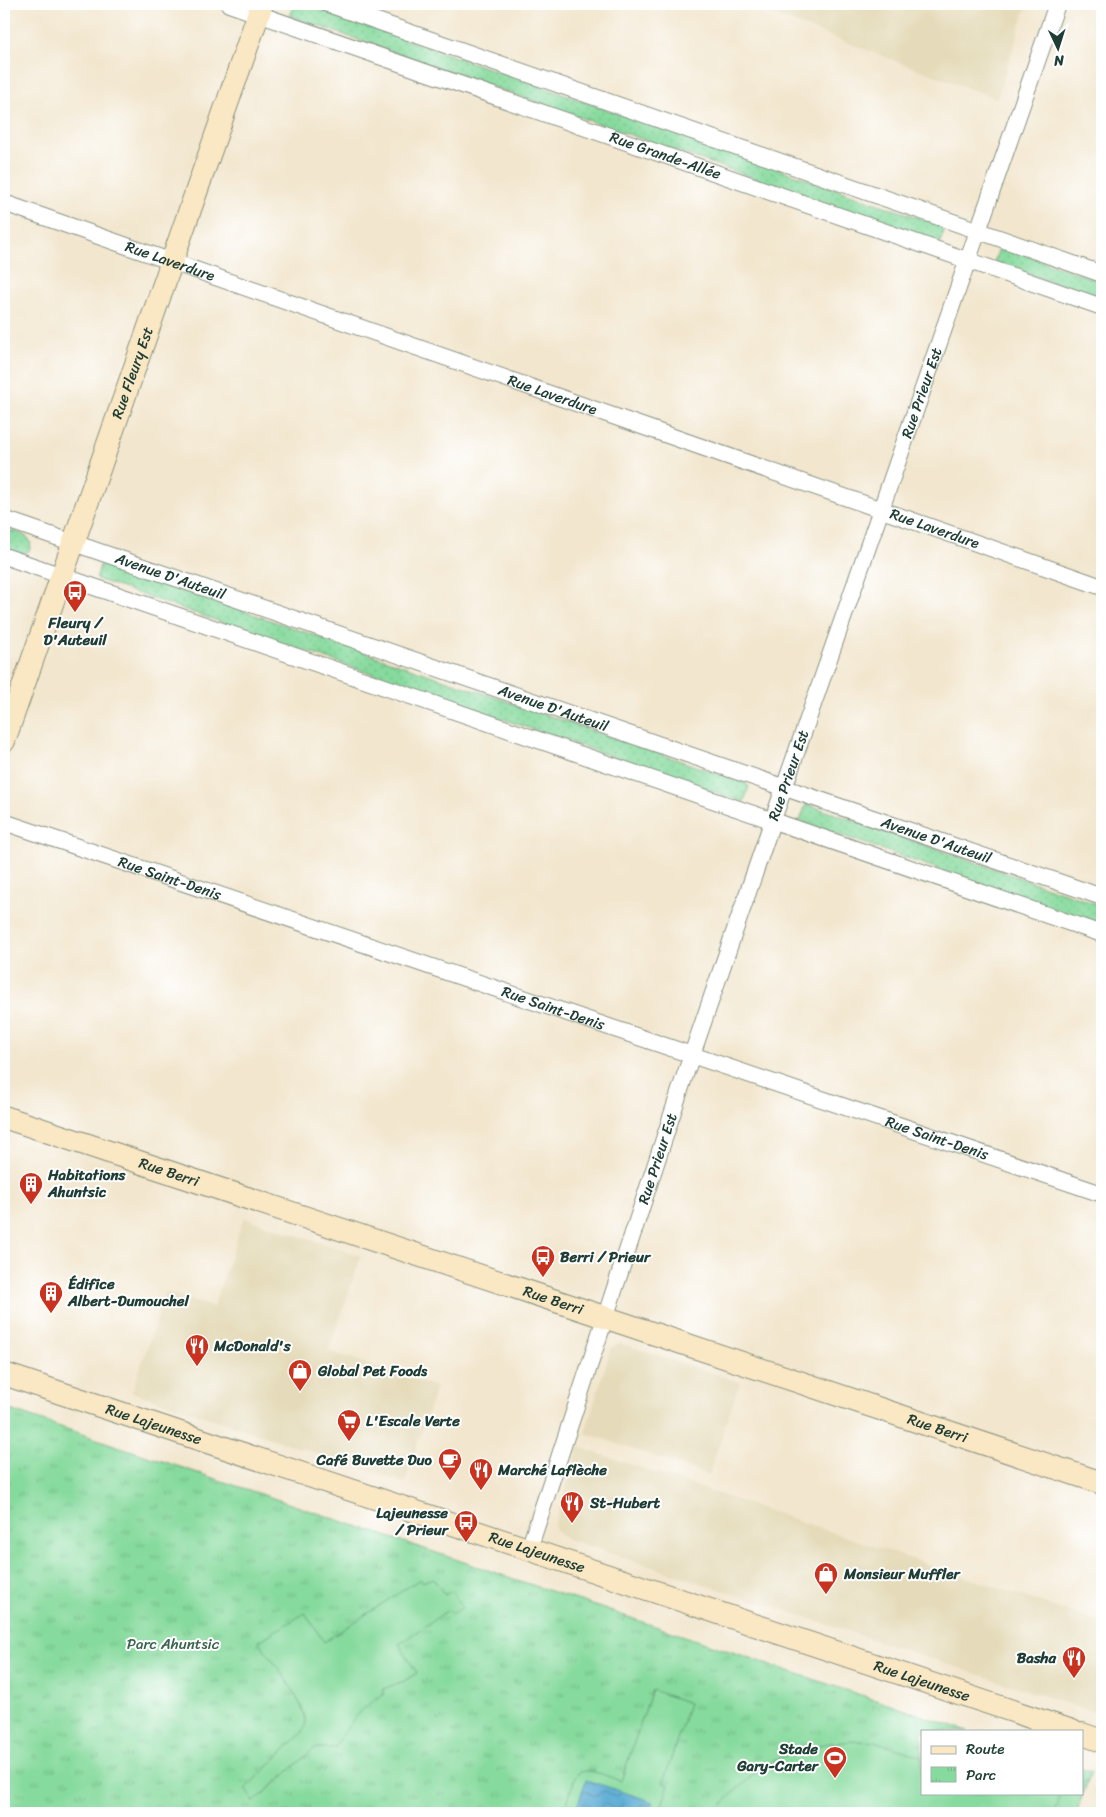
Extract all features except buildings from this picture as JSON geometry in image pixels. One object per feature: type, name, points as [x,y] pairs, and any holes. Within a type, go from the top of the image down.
[{"type":"main road","name":"Rue Fleury Est","points":[[4,741],[71,542],[260,9]]},
{"type":"main road","name":"Rue Berri","points":[[4,1117],[1102,1483]]},
{"type":"main road","name":"Rue Lajeunesse","points":[[4,1374],[1069,1730]]},
{"type":"main road","points":[[1084,1735],[1102,1741]]},
{"type":"street","name":"Rue Grande-Allée","points":[[229,4],[260,9],[1102,308]]},
{"type":"street","points":[[328,4],[1102,274]]},
{"type":"street","name":"Rue Prieur Est","points":[[529,1549],[772,821],[1058,4]]},
{"type":"street","name":"Rue Laverdure","points":[[4,203],[1102,587]]},
{"type":"street","name":"Avenue D'Auteuil","points":[[4,519],[1102,897]]},
{"type":"street","points":[[4,556],[1102,934]]},
{"type":"street","name":"Rue Saint-Denis","points":[[4,822],[1102,1194]]},
{"type":"shaded area","points":[[745,4],[1027,4],[997,99]]},
{"type":"shaded area","points":[[244,1218],[361,1256],[329,1351],[436,1387],[405,1483],[132,1392],[166,1292],[213,1307]]},
{"type":"shaded area","points":[[620,1343],[740,1382],[709,1475],[585,1433],[611,1348]]},
{"type":"shaded area","points":[[579,1447],[1102,1623],[1102,1715],[567,1539],[559,1534],[554,1526]]},
{"type":"green space","points":[[295,4],[303,4],[945,227],[940,243],[290,16]]},
{"type":"green space","points":[[1000,246],[1102,282],[1102,300],[994,262]]},
{"type":"green space","points":[[4,528],[28,538],[31,546],[29,551],[22,554],[4,548]]},
{"type":"green space","points":[[101,562],[742,782],[749,786],[744,802],[96,579]]},
{"type":"green space","points":[[806,804],[1102,906],[1102,926],[800,821]]},
{"type":"green space","name":"Parc Ahuntsic","points":[[4,1408],[965,1730],[921,1730],[921,1794],[1083,1794],[1077,1811],[1081,1813],[4,1813]]},
{"type":"green space","points":[[433,1578],[445,1595],[452,1591],[462,1608],[452,1614],[448,1610],[399,1644],[417,1673],[404,1681],[383,1689],[384,1694],[355,1717],[335,1748],[315,1748],[254,1802],[245,1789],[305,1728],[303,1710],[298,1700],[259,1641],[305,1613],[324,1642],[420,1579],[423,1582]]},
{"type":"green space","points":[[652,1690],[689,1703],[663,1783],[669,1785],[659,1813],[564,1813],[575,1777],[579,1773],[590,1771],[621,1781]]},
{"type":"green space","name":"Stade Gary-Carter","points":[[840,1742],[874,1742],[921,1756],[921,1794],[1061,1794],[1055,1813],[716,1813],[728,1798],[768,1764],[795,1751]]},
{"type":"green space","name":"Parc Ahuntsic","points":[[1084,1770],[1091,1772],[1084,1792]]},
{"type":"water","points":[[586,1780],[654,1802],[650,1813],[575,1812]]},
{"type":"place","name":"Fleury / D'Auteuil","points":[[75,613]]},
{"type":"place","name":"Habitations Ahuntsic","points":[[31,1205]]},
{"type":"place","name":"Berri / Prieur","points":[[543,1278]]},
{"type":"place","name":"Édifice Albert-Dumouchel","points":[[51,1314]]},
{"type":"place","name":"McDonald's","points":[[197,1367]]},
{"type":"place","name":"Global Pet Foods","points":[[300,1392]]},
{"type":"place","name":"L'Escale Verte","points":[[349,1442]]},
{"type":"place","name":"Café Buvette Duo","points":[[450,1481]]},
{"type":"place","name":"Marché Laflèche","points":[[481,1491]]},
{"type":"place","name":"St-Hubert","points":[[572,1524]]},
{"type":"place","name":"Lajeunesse / Prieur","points":[[466,1543]]},
{"type":"place","name":"Monsieur Muffler","points":[[826,1595]]},
{"type":"place","name":"Basha","points":[[1074,1679]]},
{"type":"place","name":"Stade Gary-Carter","points":[[835,1779]]}]
